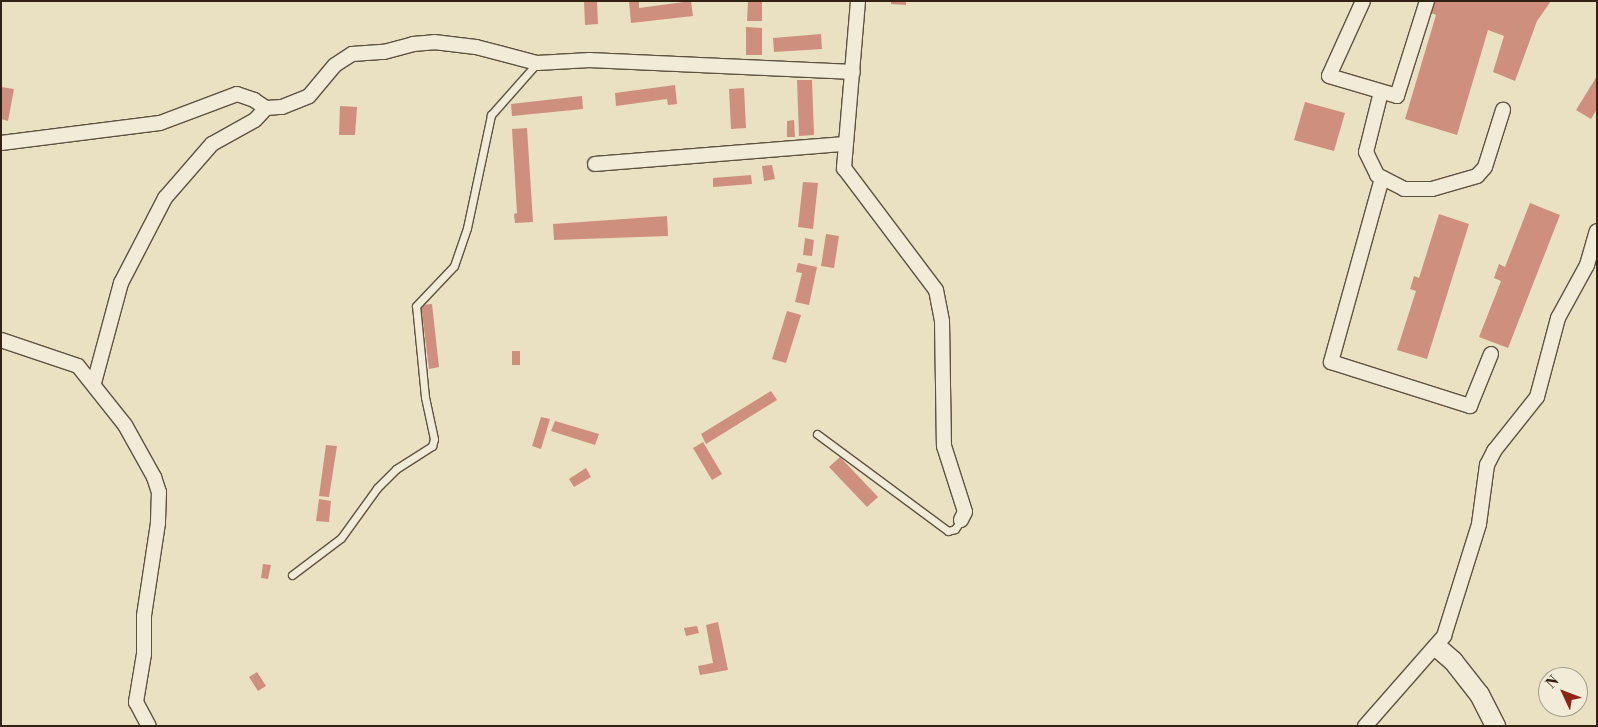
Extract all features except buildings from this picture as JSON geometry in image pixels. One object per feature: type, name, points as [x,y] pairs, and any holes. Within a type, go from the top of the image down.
[{"type":"street","points":[[858,1],[853,72],[844,144],[844,168],[852,181],[895,233],[938,298],[942,321],[944,446],[965,512],[961,520]]},
{"type":"street","points":[[1363,1],[1329,76],[1396,96],[1427,1]]},
{"type":"street","points":[[1,143],[160,123],[237,94],[254,100],[266,108],[282,107],[309,96],[335,65],[352,54],[384,52],[413,44],[476,47],[537,64],[590,60],[853,72]]},
{"type":"street","points":[[1381,92],[1366,152],[1369,164],[1382,178],[1393,186],[1414,190],[1448,186],[1477,176],[1485,167],[1504,110]]},
{"type":"street","points":[[94,382],[121,283],[165,198],[212,144],[255,120],[266,108]]},
{"type":"street","points":[[595,164],[844,144]]},
{"type":"street","points":[[1382,178],[1331,362],[1470,406],[1491,354]]},
{"type":"street","points":[[1365,726],[1437,647],[1450,620],[1466,557],[1476,537],[1487,465],[1494,451],[1537,397],[1558,318],[1587,265],[1597,231]]},
{"type":"street","points":[[1,340],[78,366],[94,382],[134,440],[159,492],[136,702],[149,726]]},
{"type":"street","points":[[1437,647],[1453,661],[1478,694],[1495,726]]},
{"type":"lane","points":[[292,575],[342,538],[377,488],[396,469],[432,446],[434,439],[425,397],[416,306],[454,266],[467,228],[491,116],[537,64]]},
{"type":"lane","points":[[816,434],[939,526],[948,531],[955,529],[961,520]]}]
